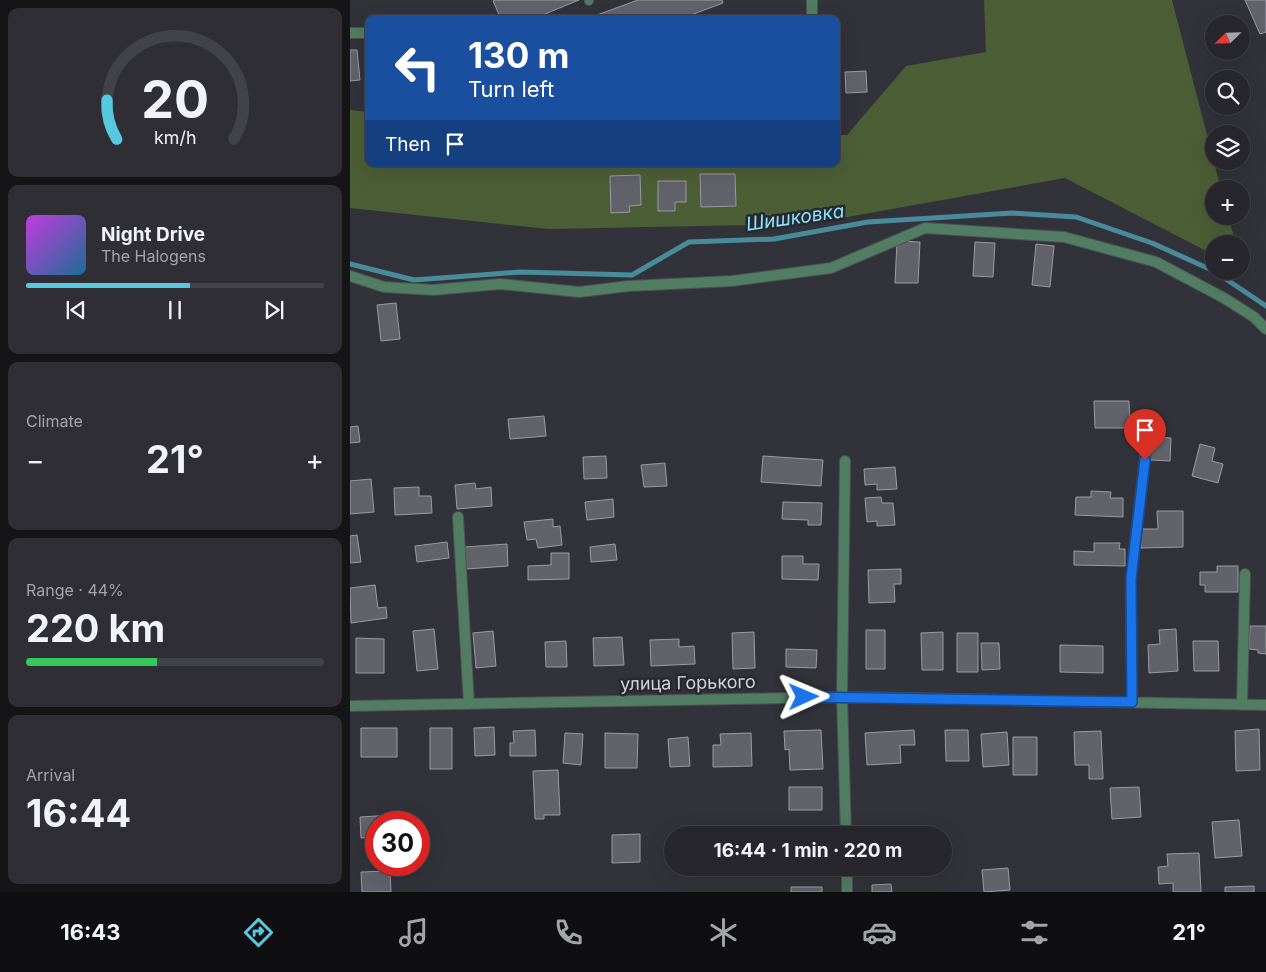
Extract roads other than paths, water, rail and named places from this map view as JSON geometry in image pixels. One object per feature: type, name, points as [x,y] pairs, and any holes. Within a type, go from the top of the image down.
[{"type":"street","points":[[812,0],[812,15]]},
{"type":"street","points":[[350,33],[365,33]]},
{"type":"street","points":[[350,276],[384,287],[434,290],[500,284],[579,292],[629,286],[732,281],[831,268],[925,228],[1064,237],[1156,262],[1224,298],[1254,317],[1266,329]]},
{"type":"street","points":[[1132,702],[1131,579],[1147,441]]},
{"type":"street","points":[[845,461],[842,696],[846,826]]},
{"type":"street","points":[[458,517],[469,704]]},
{"type":"street","points":[[1242,705],[1245,574]]},
{"type":"street","name":"улица Горького","points":[[350,706],[842,696],[1266,705]]},
{"type":"street","points":[[847,876],[847,892]]},
{"type":"waterway","name":"Шишковка","points":[[350,264],[414,280],[520,272],[632,275],[689,242],[774,239],[868,222],[1012,213],[1076,217],[1152,243],[1205,267]]},
{"type":"waterway","name":"Шишковка","points":[[1227,280],[1266,306]]}]
